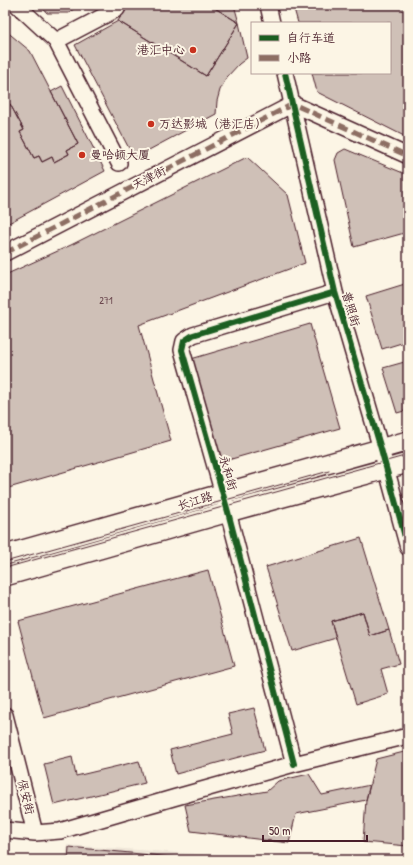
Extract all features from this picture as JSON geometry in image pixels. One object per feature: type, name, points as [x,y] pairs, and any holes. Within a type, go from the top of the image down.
[{"type":"main road","name":"长江路","points":[[5,555],[408,441]]},
{"type":"main road","name":"长江路","points":[[5,576],[228,512],[408,463]]},
{"type":"street","points":[[17,5],[56,41],[119,163]]},
{"type":"street","points":[[56,41],[117,9],[119,5]]},
{"type":"street","points":[[268,5],[272,22]]},
{"type":"street","name":"普照街","points":[[285,74],[335,292],[408,548]]},
{"type":"street","points":[[293,104],[408,156]]},
{"type":"street","name":"天津街","points":[[5,253],[293,104]]},
{"type":"street","name":"永和街","points":[[294,764],[223,493],[182,350],[184,341],[193,335],[335,292]]},
{"type":"street","name":"保安街","points":[[5,715],[35,833]]},
{"type":"street","points":[[5,830],[35,833],[60,831],[294,764],[408,736]]},
{"type":"shaded area","points":[[67,845],[282,860],[66,860]]},
{"type":"building","points":[[40,5],[78,5],[69,13],[47,13]]},
{"type":"building","name":"港汇中心","points":[[128,5],[210,5],[239,23],[206,76],[118,21]]},
{"type":"building","points":[[210,5],[234,5],[239,23]]},
{"type":"building","points":[[293,5],[408,5],[408,138],[317,92],[312,74],[391,74],[391,22],[298,22]]},
{"type":"building","points":[[118,21],[206,76],[239,23],[247,58],[227,77],[220,90],[216,114],[134,158],[75,45]]},
{"type":"building","points":[[5,30],[30,51],[78,144],[67,150],[69,154],[54,162],[52,157],[42,162],[39,156],[34,158],[20,132],[24,130],[10,104],[6,106]]},
{"type":"building","name":"曼哈顿大厦","points":[[62,86],[105,171],[5,225],[5,103],[6,106],[10,104],[24,130],[20,132],[34,158],[39,156],[42,162],[52,157],[54,162],[69,154],[67,150],[78,144],[51,92]]},
{"type":"building","points":[[345,149],[408,175],[408,232],[354,247],[335,160],[338,153]]},
{"type":"building","points":[[247,157],[288,195],[305,263],[139,325],[171,441],[5,489],[5,275],[71,245]]},
{"type":"building","points":[[408,283],[408,341],[382,349],[366,296]]},
{"type":"building","points":[[310,324],[340,428],[221,462],[191,359]]},
{"type":"building","points":[[408,361],[408,410],[397,413],[383,368]]},
{"type":"building","points":[[361,538],[389,630],[370,636],[363,612],[331,621],[336,638],[292,651],[266,567]]},
{"type":"building","points":[[208,570],[234,666],[44,718],[18,621]]},
{"type":"building","points":[[363,612],[370,636],[389,630],[399,664],[381,669],[388,694],[356,704],[331,621]]},
{"type":"building","points":[[254,708],[265,750],[176,774],[170,750],[233,734],[228,714]]},
{"type":"building","points":[[408,751],[408,846],[363,842],[366,800],[376,759]]},
{"type":"building","points":[[72,757],[76,776],[139,761],[145,783],[54,805],[44,764]]},
{"type":"building","points":[[309,774],[322,795],[370,785],[366,800],[296,814],[289,843],[191,831],[185,805],[267,791],[278,781]]},
{"type":"building","points":[[69,847],[202,860],[68,860]]},
{"type":"tram line","points":[[5,568],[408,455]]},
{"type":"tram line","points":[[5,562],[329,471]]},
{"type":"marked path","points":[[5,253],[293,104],[408,156]]},
{"type":"cycle path","points":[[285,74],[335,292],[408,548]]},
{"type":"cycle path","points":[[294,764],[228,512],[182,350],[184,341],[193,335],[335,292]]},
{"type":"place","name":"港汇中心","points":[[193,50]]},
{"type":"place","name":"万达影城（港汇店）","points":[[151,124]]},
{"type":"place","name":"曼哈顿大厦","points":[[82,155]]}]
